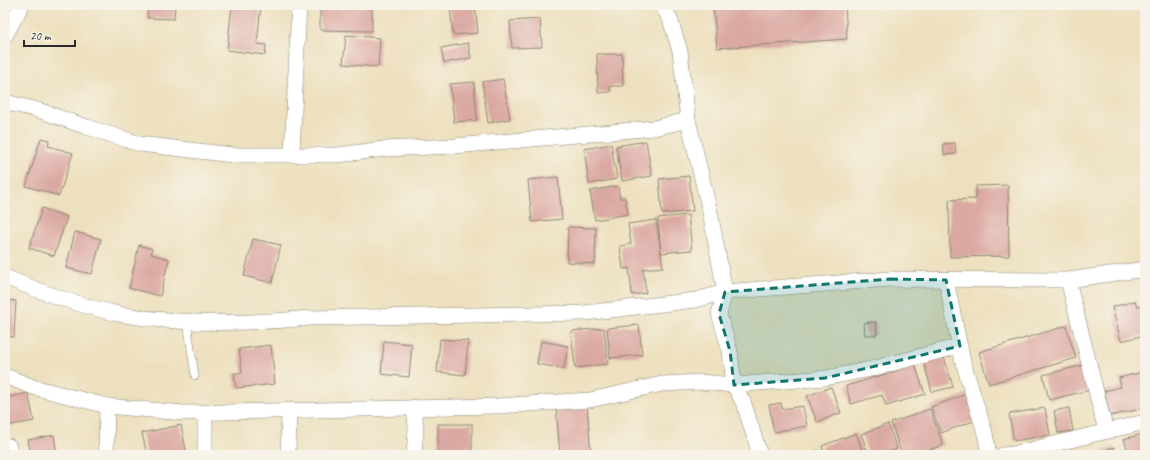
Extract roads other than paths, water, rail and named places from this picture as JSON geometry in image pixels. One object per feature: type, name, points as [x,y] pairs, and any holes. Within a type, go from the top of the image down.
[{"type":"street","points":[[5,36],[22,5]]},
{"type":"street","points":[[292,154],[299,5]]},
{"type":"street","points":[[662,5],[670,19],[680,51],[688,120],[710,212],[725,292],[719,314],[730,351],[734,385],[744,404],[760,455]]},
{"type":"street","points":[[5,102],[38,110],[140,144],[232,155],[338,155],[384,149],[502,142],[654,128],[688,120]]},
{"type":"street","points":[[5,277],[67,300],[124,315],[187,320],[268,322],[310,318],[578,313],[696,300],[725,292],[890,280],[1068,280],[1145,269]]},
{"type":"street","points":[[946,280],[960,346],[985,433],[989,455]]},
{"type":"street","points":[[1068,280],[1106,431]]},
{"type":"street","points":[[5,376],[33,387],[107,406],[204,414],[288,410],[497,406],[590,400],[662,384],[700,382],[734,385],[825,378],[871,369],[960,346]]},
{"type":"street","points":[[106,455],[107,406]]},
{"type":"street","points":[[414,407],[414,455]]},
{"type":"street","points":[[288,410],[288,455]]},
{"type":"street","points":[[204,414],[206,455]]},
{"type":"street","points":[[1003,455],[1014,454],[1145,422]]},
{"type":"lane","points":[[187,320],[195,376]]}]
